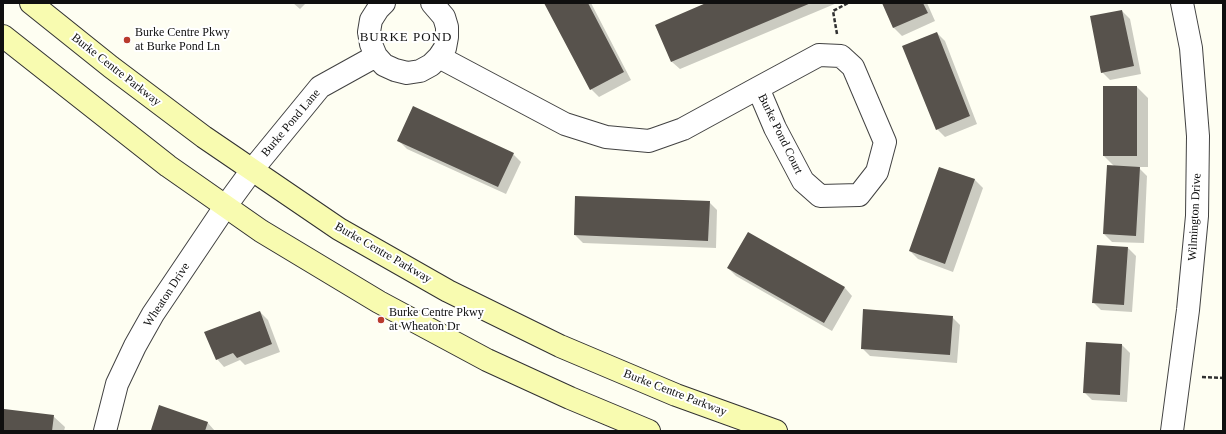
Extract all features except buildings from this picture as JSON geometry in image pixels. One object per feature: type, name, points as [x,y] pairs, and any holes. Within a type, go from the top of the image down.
[{"type":"main road","name":"Burke Centre Parkway","points":[[31,3],[111,67],[204,137],[339,229],[448,291],[560,346],[676,395],[776,431]]},
{"type":"main road","points":[[3,36],[168,166],[260,231],[392,310],[487,360],[570,398],[649,431]]},
{"type":"street","points":[[384,3],[371,20],[369,32],[371,44],[376,56],[384,65],[407,73],[420,71],[430,65],[439,57],[445,48],[447,27],[444,17],[432,3]]},
{"type":"street","name":"Wilmington Drive","points":[[1172,431],[1188,310],[1197,216],[1198,136],[1190,48],[1182,3]]},
{"type":"street","name":"Burke Pond Court","points":[[439,57],[565,124],[606,137],[649,141],[683,129],[758,88],[819,55],[841,56],[852,67],[885,142],[876,172],[859,195],[820,196],[803,181],[775,128],[758,88]]},
{"type":"street","name":"Burke Pond Lane","points":[[252,170],[320,87],[376,56]]},
{"type":"street","name":"Wheaton Drive","points":[[105,431],[117,384],[134,346],[157,308],[225,207],[252,170]]},
{"type":"path","points":[[841,56],[834,11],[848,3]]},
{"type":"place","name":"Burke Centre Pkwy at Burke Pond Ln","points":[[127,40]]},
{"type":"place","name":"Burke Centre Pkwy at Wheaton Dr","points":[[381,320]]},
{"type":"district","name":"BURKE POND","points":[[406,38]]}]
